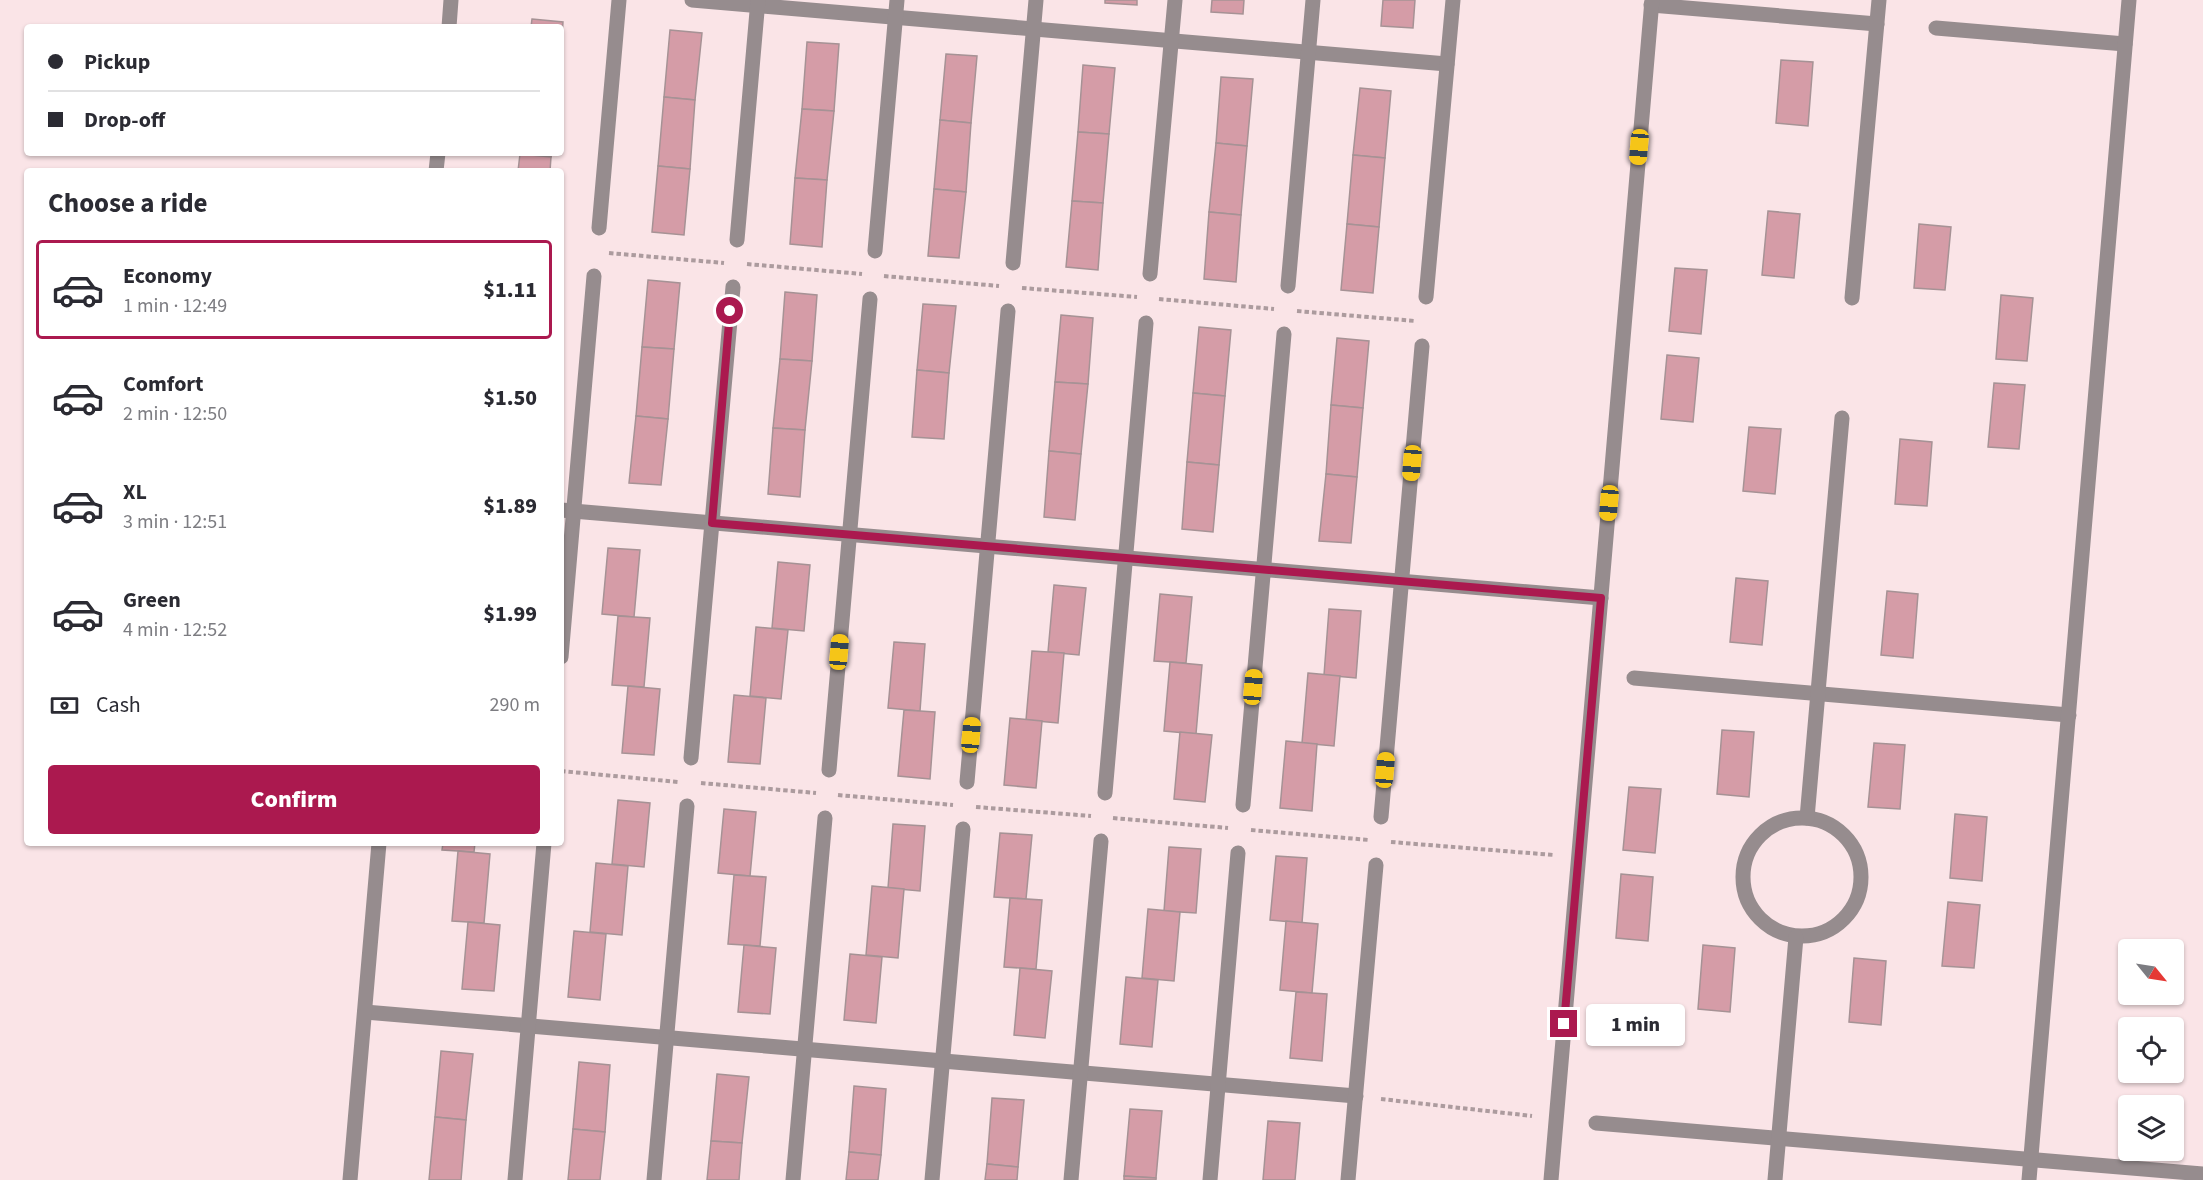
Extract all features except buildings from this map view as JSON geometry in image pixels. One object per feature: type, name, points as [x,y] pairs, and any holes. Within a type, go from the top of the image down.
[{"type":"lane","points":[[449,24],[451,0]]},
{"type":"lane","points":[[599,228],[619,0]]},
{"type":"lane","points":[[692,0],[758,3],[895,17],[1447,64]]},
{"type":"lane","points":[[875,251],[897,0]]},
{"type":"lane","points":[[1013,263],[1036,0]]},
{"type":"lane","points":[[1150,274],[1175,0]]},
{"type":"lane","points":[[1288,286],[1313,0]]},
{"type":"lane","points":[[1426,297],[1453,0]]},
{"type":"lane","points":[[1852,298],[1879,0]]},
{"type":"lane","points":[[2029,1180],[2129,0]]},
{"type":"lane","points":[[1551,1180],[1652,2],[1877,24]]},
{"type":"lane","points":[[737,240],[758,3]]},
{"type":"lane","points":[[1936,28],[2126,45]]},
{"type":"lane","points":[[564,594],[568,511],[594,276]]},
{"type":"lane","points":[[691,758],[733,287]]},
{"type":"lane","points":[[829,770],[870,299]]},
{"type":"lane","points":[[967,782],[1008,311]]},
{"type":"lane","points":[[1105,793],[1146,323]]},
{"type":"lane","points":[[1243,805],[1284,334]]},
{"type":"lane","points":[[1381,817],[1422,346]]},
{"type":"lane","points":[[1807,818],[1842,418]]},
{"type":"lane","points":[[568,511],[1601,598]]},
{"type":"lane","points":[[1634,678],[2068,715]]},
{"type":"lane","points":[[654,1180],[687,806]]},
{"type":"lane","points":[[793,1180],[825,818]]},
{"type":"lane","points":[[1807,818],[1829,824],[1848,839],[1859,859],[1861,882],[1855,905],[1840,923],[1819,935],[1796,937],[1774,931],[1755,916],[1744,896],[1742,872],[1749,850],[1763,831],[1784,820],[1807,818]]},
{"type":"lane","points":[[932,1180],[963,829]]},
{"type":"lane","points":[[1071,1180],[1101,841]]},
{"type":"lane","points":[[350,1180],[379,846]]},
{"type":"lane","points":[[515,1180],[544,846]]},
{"type":"lane","points":[[1210,1180],[1238,853]]},
{"type":"lane","points":[[1348,1180],[1376,865]]},
{"type":"lane","points":[[1775,1180],[1796,937]]},
{"type":"lane","points":[[365,1012],[1356,1096]]},
{"type":"lane","points":[[1596,1123],[2203,1174]]},
{"type":"path","points":[[564,771],[689,782]]},
{"type":"path","points":[[700,783],[1091,816]]},
{"type":"path","points":[[1103,817],[1229,828]]},
{"type":"path","points":[[1240,829],[1379,841]]},
{"type":"path","points":[[1390,842],[1579,857]]},
{"type":"path","points":[[1356,1096],[1556,1119]]},
{"type":"route","points":[[730,311],[712,523],[1601,598],[1564,1024]]}]
